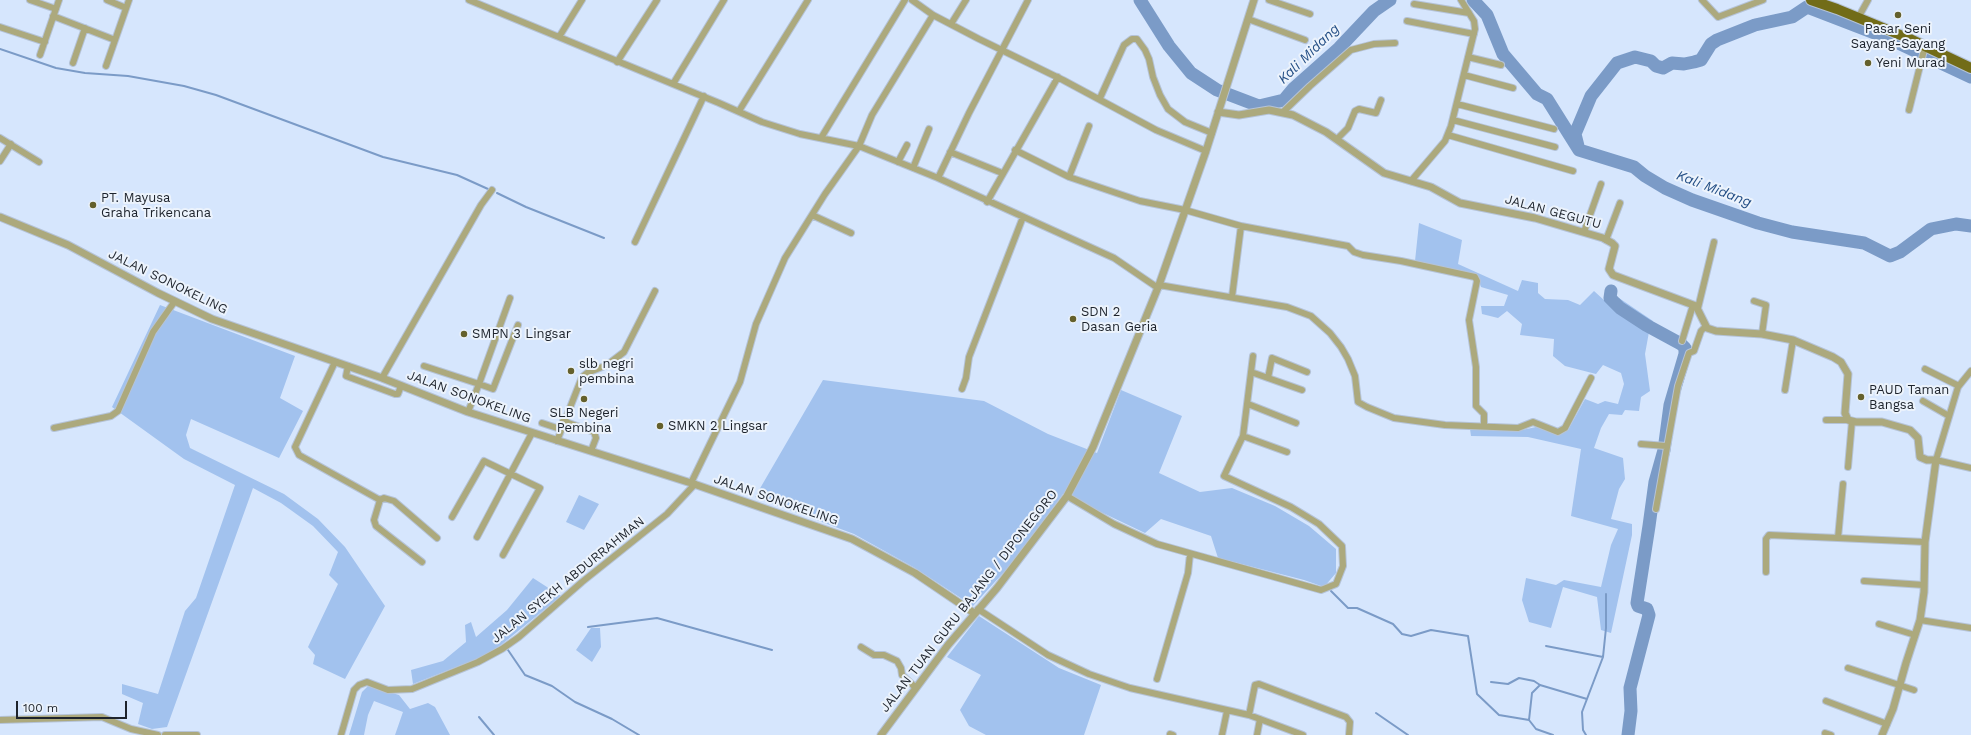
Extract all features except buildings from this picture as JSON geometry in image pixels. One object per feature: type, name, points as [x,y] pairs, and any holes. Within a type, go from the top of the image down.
[{"type":"highway","points":[[1811,0],[1858,18],[1923,52],[1971,68]]},
{"type":"street","points":[[30,0],[48,3],[55,12],[85,28],[115,40]]},
{"type":"street","points":[[40,54],[59,0]]},
{"type":"street","points":[[107,0],[126,8]]},
{"type":"street","points":[[106,66],[129,0]]},
{"type":"street","points":[[469,0],[617,62],[704,96],[774,127],[859,146],[938,178],[987,202],[1114,258],[1159,287],[1232,297],[1287,307],[1311,316],[1341,346],[1356,376],[1357,399],[1367,407],[1394,418],[1445,425],[1518,428],[1534,422],[1555,432],[1561,431],[1568,423],[1592,378]]},
{"type":"street","points":[[559,37],[582,0]]},
{"type":"street","points":[[617,62],[657,0]]},
{"type":"street","points":[[673,84],[724,0]]},
{"type":"street","points":[[739,111],[808,0]]},
{"type":"street","points":[[821,138],[905,0]]},
{"type":"street","points":[[951,24],[966,0]]},
{"type":"street","points":[[938,178],[1028,0]]},
{"type":"street","name":"JALAN TUAN GURU BAJANG / DIPONEGORO","points":[[881,735],[976,611],[1001,584],[1067,496],[1093,447],[1159,287],[1212,133],[1254,0]]},
{"type":"street","points":[[1269,0],[1310,14]]},
{"type":"street","points":[[1411,181],[1445,141],[1453,120],[1474,34],[1474,21],[1461,0]]},
{"type":"street","points":[[1702,0],[1718,17],[1763,0]]},
{"type":"street","points":[[1858,18],[1868,0]]},
{"type":"street","points":[[916,1],[932,15],[1100,98],[1156,130],[1206,151]]},
{"type":"street","points":[[1414,4],[1469,13]]},
{"type":"street","points":[[693,484],[740,382],[759,317],[785,258],[859,146],[872,115],[932,15]]},
{"type":"street","points":[[1248,19],[1305,40]]},
{"type":"street","points":[[1407,21],[1474,34]]},
{"type":"street","points":[[0,27],[45,42]]},
{"type":"street","points":[[72,63],[85,28]]},
{"type":"street","points":[[1100,98],[1124,46],[1132,39],[1137,39],[1145,50],[1155,83],[1168,109],[1186,122],[1212,133]]},
{"type":"street","points":[[1283,112],[1351,50],[1374,44],[1395,43]]},
{"type":"street","points":[[1909,110],[1923,52]]},
{"type":"street","points":[[1468,57],[1501,65]]},
{"type":"street","points":[[1464,75],[1513,88]]},
{"type":"street","points":[[987,202],[1002,173],[1058,77]]},
{"type":"street","points":[[635,242],[704,96]]},
{"type":"street","points":[[1337,139],[1348,128],[1355,111],[1359,109],[1376,113],[1381,100]]},
{"type":"street","points":[[1457,104],[1554,129]]},
{"type":"street","name":"JALAN GEGUTU","points":[[1218,112],[1234,115],[1269,110],[1283,112],[1304,120],[1337,139],[1384,173],[1431,187],[1460,203],[1511,212],[1584,232],[1606,240],[1615,246],[1609,268],[1613,275],[1696,307]]},
{"type":"street","points":[[1453,120],[1555,147]]},
{"type":"street","points":[[1069,177],[1089,126]]},
{"type":"street","points":[[913,168],[929,129]]},
{"type":"street","points":[[1448,135],[1573,171]]},
{"type":"street","points":[[0,138],[39,162]]},
{"type":"street","points":[[0,161],[11,144]]},
{"type":"street","points":[[898,162],[907,145]]},
{"type":"street","points":[[1016,150],[1069,177],[1140,201],[1185,210],[1241,226],[1346,245],[1354,252],[1363,255],[1401,261],[1475,277],[1477,281],[1469,320],[1476,367],[1476,406],[1484,414],[1484,426]]},
{"type":"street","points":[[950,152],[1002,173]]},
{"type":"street","points":[[1584,232],[1601,184]]},
{"type":"street","points":[[382,378],[481,205],[492,190]]},
{"type":"street","points":[[1606,240],[1620,203]]},
{"type":"street","points":[[812,215],[851,232]]},
{"type":"street","name":"JALAN SONOKELING","points":[[0,217],[68,245],[212,319],[382,378],[468,412],[693,484],[852,539],[915,573],[976,611]]},
{"type":"street","points":[[962,389],[966,378],[969,358],[1023,217]]},
{"type":"street","points":[[1232,297],[1241,226]]},
{"type":"street","points":[[1682,341],[1696,307],[1714,242]]},
{"type":"street","points":[[556,441],[582,377],[587,372],[607,365],[624,352],[655,291]]},
{"type":"street","points":[[468,412],[510,298]]},
{"type":"street","points":[[54,428],[111,416],[118,411],[153,332],[175,301]]},
{"type":"street","points":[[1754,301],[1766,305],[1762,334]]},
{"type":"street","points":[[1696,307],[1705,327],[1716,331],[1762,334],[1793,340],[1833,357],[1844,366],[1848,380],[1845,413],[1850,420],[1848,467]]},
{"type":"street","points":[[424,366],[493,389],[518,325]]},
{"type":"street","points":[[1656,509],[1664,446],[1680,380],[1689,353],[1694,351],[1705,327]]},
{"type":"street","points":[[1785,390],[1793,340]]},
{"type":"street","points":[[1067,496],[1099,516],[1141,538],[1190,554],[1321,590],[1336,584],[1343,566],[1342,546],[1319,524],[1291,507],[1224,476],[1243,436],[1253,356]]},
{"type":"street","points":[[1268,378],[1272,358],[1307,372]]},
{"type":"street","points":[[335,362],[295,447],[299,455],[380,500],[384,498],[394,501],[437,538]]},
{"type":"street","points":[[348,366],[346,375],[395,394],[398,395],[401,386]]},
{"type":"street","points":[[1924,369],[1959,386]]},
{"type":"street","points":[[1882,735],[1893,709],[1899,685],[1920,620],[1924,585],[1925,542],[1936,460],[1959,386],[1971,371]]},
{"type":"street","points":[[1251,372],[1302,390]]},
{"type":"street","points":[[1923,401],[1949,416]]},
{"type":"street","points":[[1248,404],[1296,423]]},
{"type":"street","points":[[1826,420],[1882,422],[1910,430],[1918,438],[1920,457],[1927,460],[1936,460],[1971,468]]},
{"type":"street","points":[[564,421],[595,433],[596,438],[591,451]]},
{"type":"street","points":[[542,423],[560,429]]},
{"type":"street","points":[[477,537],[532,433]]},
{"type":"street","points":[[1243,436],[1287,452]]},
{"type":"street","points":[[1641,444],[1664,446]]},
{"type":"street","points":[[452,517],[484,461],[540,488],[503,555]]},
{"type":"street","name":"JALAN SYEKH ABDURRAHMAN","points":[[341,735],[354,690],[358,685],[367,682],[388,690],[412,689],[478,662],[502,649],[519,637],[582,582],[667,514],[693,484]]},
{"type":"street","points":[[1838,538],[1843,484]]},
{"type":"street","points":[[380,500],[374,520],[376,526],[422,562]]},
{"type":"street","points":[[1766,572],[1766,539],[1769,535],[1925,542]]},
{"type":"street","points":[[1158,679],[1188,573],[1190,554]]},
{"type":"street","points":[[1864,582],[1924,585]]},
{"type":"street","points":[[976,611],[1048,655],[1083,672],[1130,688],[1249,715],[1303,735]]},
{"type":"street","points":[[1920,620],[1971,628]]},
{"type":"street","points":[[1879,624],[1915,635]]},
{"type":"street","points":[[861,647],[874,655],[884,655],[897,661],[901,668],[902,674],[916,688]]},
{"type":"street","points":[[1848,668],[1914,690]]},
{"type":"street","points":[[1249,715],[1254,690],[1258,683],[1349,719],[1349,735]]},
{"type":"street","points":[[1826,701],[1887,724]]},
{"type":"street","points":[[1222,735],[1227,711]]},
{"type":"street","points":[[0,720],[106,718],[131,729],[158,735]]},
{"type":"street","points":[[1257,735],[1260,719]]},
{"type":"street","points":[[165,735],[197,735]]},
{"type":"shaded area","points":[[1419,223],[1462,240],[1458,264],[1518,291],[1522,280],[1538,283],[1538,293],[1545,299],[1568,300],[1580,305],[1594,291],[1605,301],[1619,298],[1653,321],[1649,332],[1645,354],[1650,391],[1641,397],[1639,411],[1625,410],[1622,415],[1609,414],[1601,428],[1594,448],[1623,458],[1625,479],[1619,489],[1611,519],[1632,524],[1632,535],[1611,633],[1601,630],[1597,597],[1563,587],[1551,628],[1529,622],[1522,600],[1526,578],[1556,585],[1564,580],[1601,587],[1611,545],[1618,529],[1571,516],[1581,449],[1528,437],[1471,436],[1470,429],[1522,430],[1536,427],[1558,435],[1568,430],[1585,399],[1598,404],[1605,401],[1618,404],[1624,384],[1621,373],[1603,365],[1596,374],[1565,366],[1553,356],[1554,339],[1520,335],[1522,324],[1507,311],[1498,318],[1482,314],[1481,306],[1504,306],[1508,295],[1481,287],[1477,275],[1415,261]]},
{"type":"shaded area","points":[[160,305],[295,356],[280,398],[303,411],[279,458],[191,419],[186,435],[190,448],[284,494],[318,519],[345,547],[385,606],[345,679],[313,664],[315,655],[308,647],[338,584],[329,575],[338,552],[313,526],[281,503],[253,488],[167,727],[152,729],[138,724],[143,703],[122,694],[122,684],[158,694],[185,611],[196,598],[235,485],[184,459],[112,407]]},
{"type":"shaded area","points":[[823,380],[984,401],[1048,434],[1097,453],[1121,390],[1182,416],[1159,473],[1200,492],[1232,488],[1275,506],[1309,526],[1336,549],[1336,573],[1324,587],[1304,580],[1218,558],[1211,536],[1161,519],[1145,533],[1063,494],[1013,562],[973,606],[915,568],[854,534],[755,497]]},
{"type":"shaded area","points":[[579,495],[599,504],[584,530],[566,522]]},
{"type":"shaded area","points":[[533,578],[561,596],[501,645],[484,656],[413,684],[411,670],[443,661],[466,642],[465,625],[471,622],[476,637],[507,610]]},
{"type":"shaded area","points":[[979,616],[1059,668],[1101,685],[1084,735],[986,735],[969,726],[960,710],[981,675],[947,657]]},
{"type":"shaded area","points":[[591,628],[600,628],[601,647],[592,662],[576,650]]},
{"type":"shaded area","points":[[368,686],[399,695],[410,709],[428,703],[435,707],[450,735],[395,735],[403,712],[374,701],[368,715],[364,735],[349,735],[362,692]]},
{"type":"waterway","name":"Kali Midang","points":[[1140,0],[1169,46],[1191,73],[1217,90],[1259,106],[1284,100],[1294,88],[1339,48],[1374,11],[1390,0]]},
{"type":"waterway","name":"Kali Midang","points":[[1473,0],[1487,15],[1503,54],[1537,94],[1547,99],[1579,150],[1634,167],[1645,176],[1665,188],[1692,200],[1758,223],[1792,232],[1864,243],[1890,256],[1900,252],[1931,229],[1956,224],[1971,226]]},
{"type":"waterway","points":[[1578,146],[1575,134],[1591,96],[1617,63],[1635,57],[1651,61],[1656,66],[1663,68],[1672,63],[1684,64],[1701,60],[1711,44],[1717,40],[1755,25],[1792,17],[1807,7],[1890,39],[1971,77]]},
{"type":"waterway","points":[[0,49],[56,68],[85,73],[128,76],[184,86],[216,95],[383,157],[457,175],[488,189]]},
{"type":"waterway","points":[[497,193],[526,207],[604,238]]},
{"type":"waterway","points":[[1611,291],[1610,298],[1620,308],[1646,325],[1681,344],[1685,348],[1685,354],[1670,405],[1664,450],[1655,482],[1637,603],[1638,606],[1647,609],[1649,615],[1630,688],[1631,711],[1628,735]]},
{"type":"waterway","points":[[1331,591],[1348,608],[1357,608],[1393,624],[1402,634],[1411,636],[1431,630],[1468,636],[1477,694],[1499,715],[1529,720]]},
{"type":"waterway","points":[[1586,735],[1583,730],[1582,712],[1603,657],[1606,628],[1606,594]]},
{"type":"waterway","points":[[588,627],[657,618],[772,650]]},
{"type":"waterway","points":[[1546,646],[1603,657]]},
{"type":"waterway","points":[[508,650],[525,675],[552,686],[575,702],[612,719],[639,735]]},
{"type":"waterway","points":[[1491,682],[1508,684],[1519,678],[1534,681],[1540,685],[1587,699]]},
{"type":"waterway","points":[[1540,685],[1532,693],[1529,720],[1536,729],[1553,735]]},
{"type":"waterway","points":[[1376,713],[1408,735]]},
{"type":"waterway","points":[[479,717],[494,735]]},
{"type":"place","name":"Pasar Seni Sayang-Sayang","points":[[1898,15]]},
{"type":"place","name":"Yeni Murad","points":[[1868,63]]},
{"type":"place","name":"PT. Mayusa Graha Trikencana","points":[[93,205]]},
{"type":"place","name":"SDN 2 Dasan Geria","points":[[1073,319]]},
{"type":"place","name":"SMPN 3 Lingsar","points":[[464,334]]},
{"type":"place","name":"slb negri pembina","points":[[571,371]]},
{"type":"place","name":"PAUD Taman Bangsa","points":[[1861,397]]},
{"type":"place","name":"SLB Negeri Pembina","points":[[584,399]]},
{"type":"place","name":"SMKN 2 Lingsar","points":[[660,426]]}]
